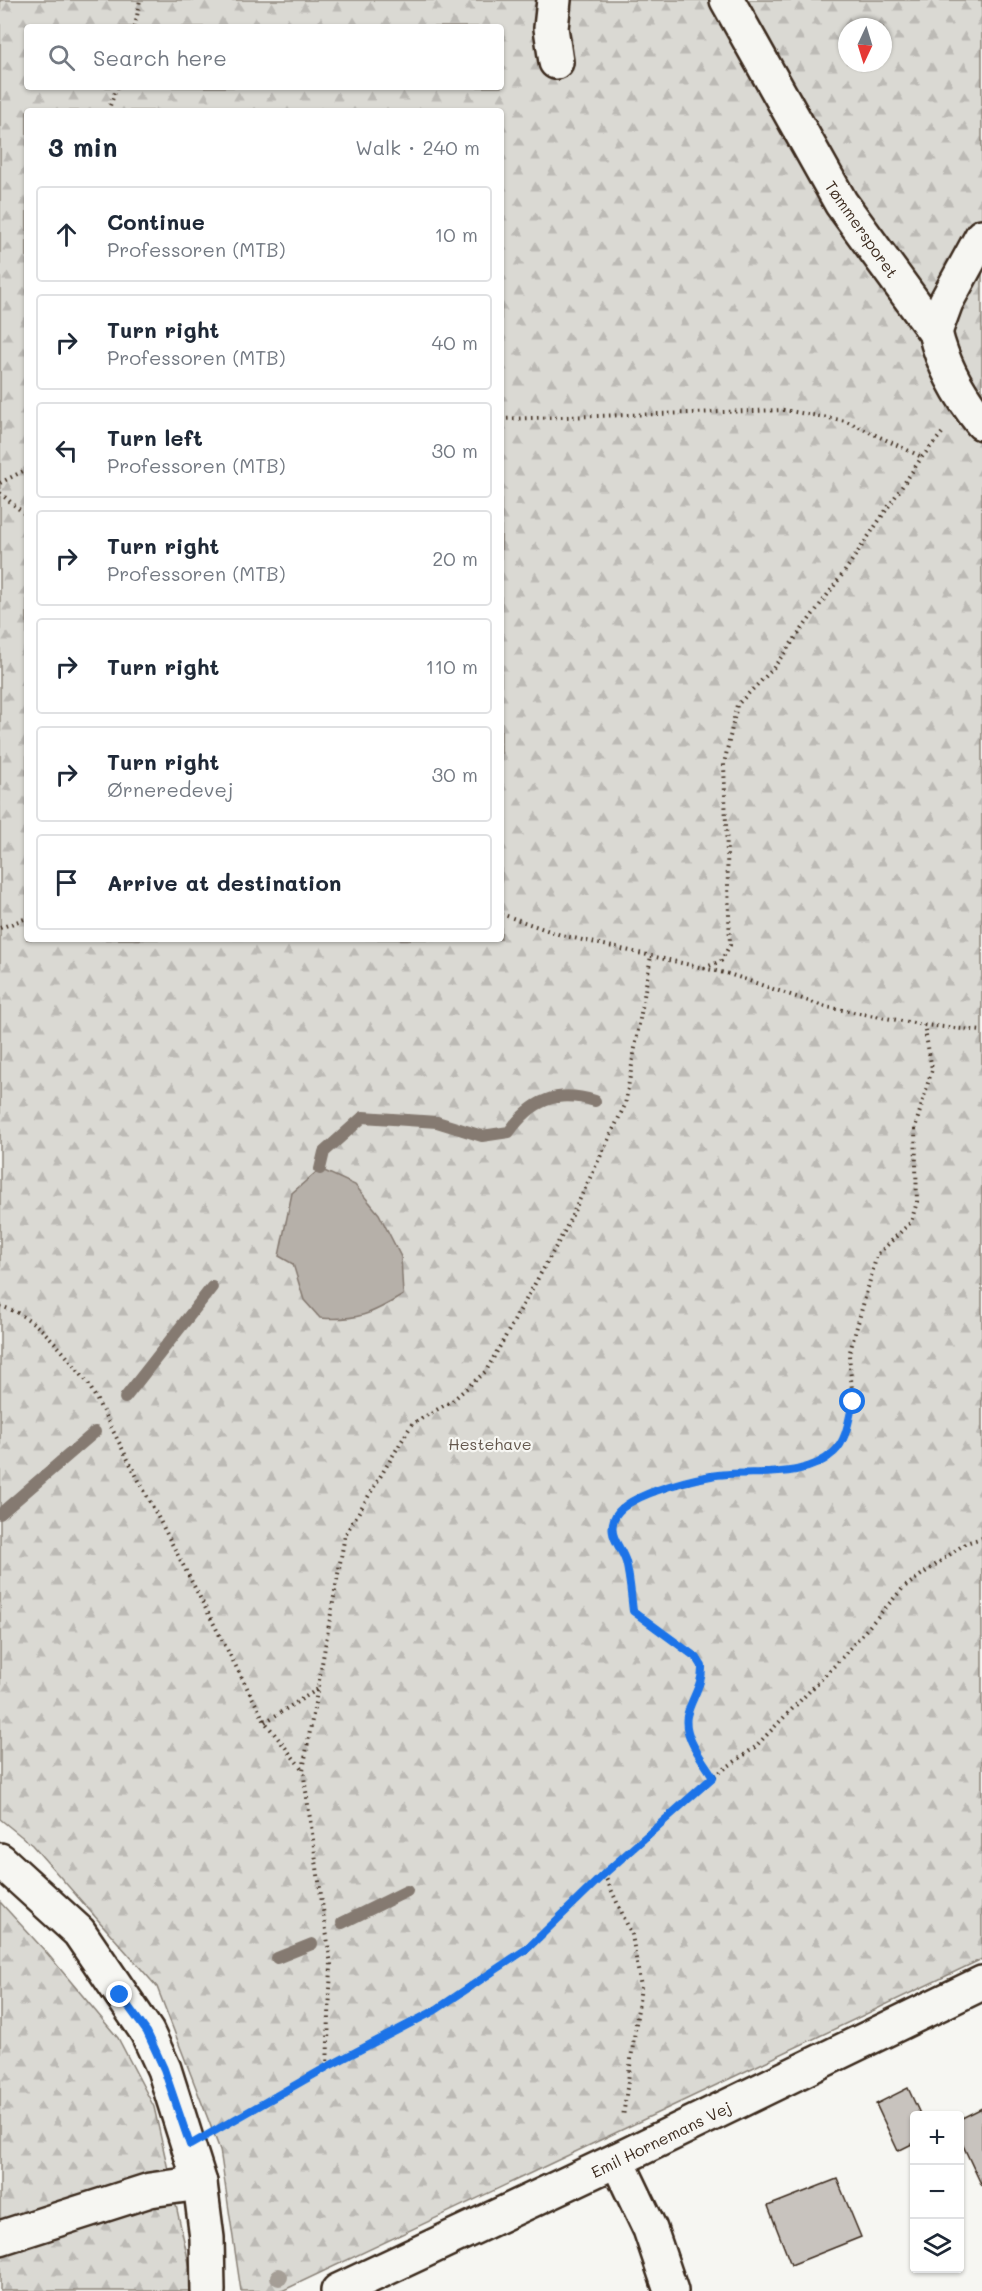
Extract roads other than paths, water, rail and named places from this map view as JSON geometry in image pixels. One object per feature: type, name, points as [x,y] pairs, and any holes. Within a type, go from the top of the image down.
[{"type":"street","points":[[554,0],[551,28],[556,62]]},
{"type":"street","name":"Tømmersporet","points":[[727,0],[841,203],[935,332],[940,355],[974,413]]},
{"type":"street","points":[[935,332],[946,302],[982,236]]},
{"type":"street","points":[[0,1860],[79,1932],[147,2032],[164,2069],[190,2145],[200,2183],[207,2238],[208,2291]]},
{"type":"street","name":"Emil Hornemans Vej","points":[[338,2291],[617,2160],[982,1983]]},
{"type":"street","points":[[617,2160],[650,2229],[671,2291]]},
{"type":"street","points":[[0,2238],[150,2190],[200,2183]]},
{"type":"waterway","points":[[320,1169],[324,1152],[363,1117],[437,1122],[482,1136],[509,1132],[527,1112],[546,1100],[569,1096],[595,1101]]},
{"type":"waterway","points":[[125,1398],[212,1287]]},
{"type":"waterway","points":[[0,1514],[95,1432]]},
{"type":"waterway","points":[[342,1923],[407,1891]]},
{"type":"waterway","points":[[277,1958],[312,1944]]},
{"type":"park label","name":"Hestehave","points":[[490,1443]]}]
